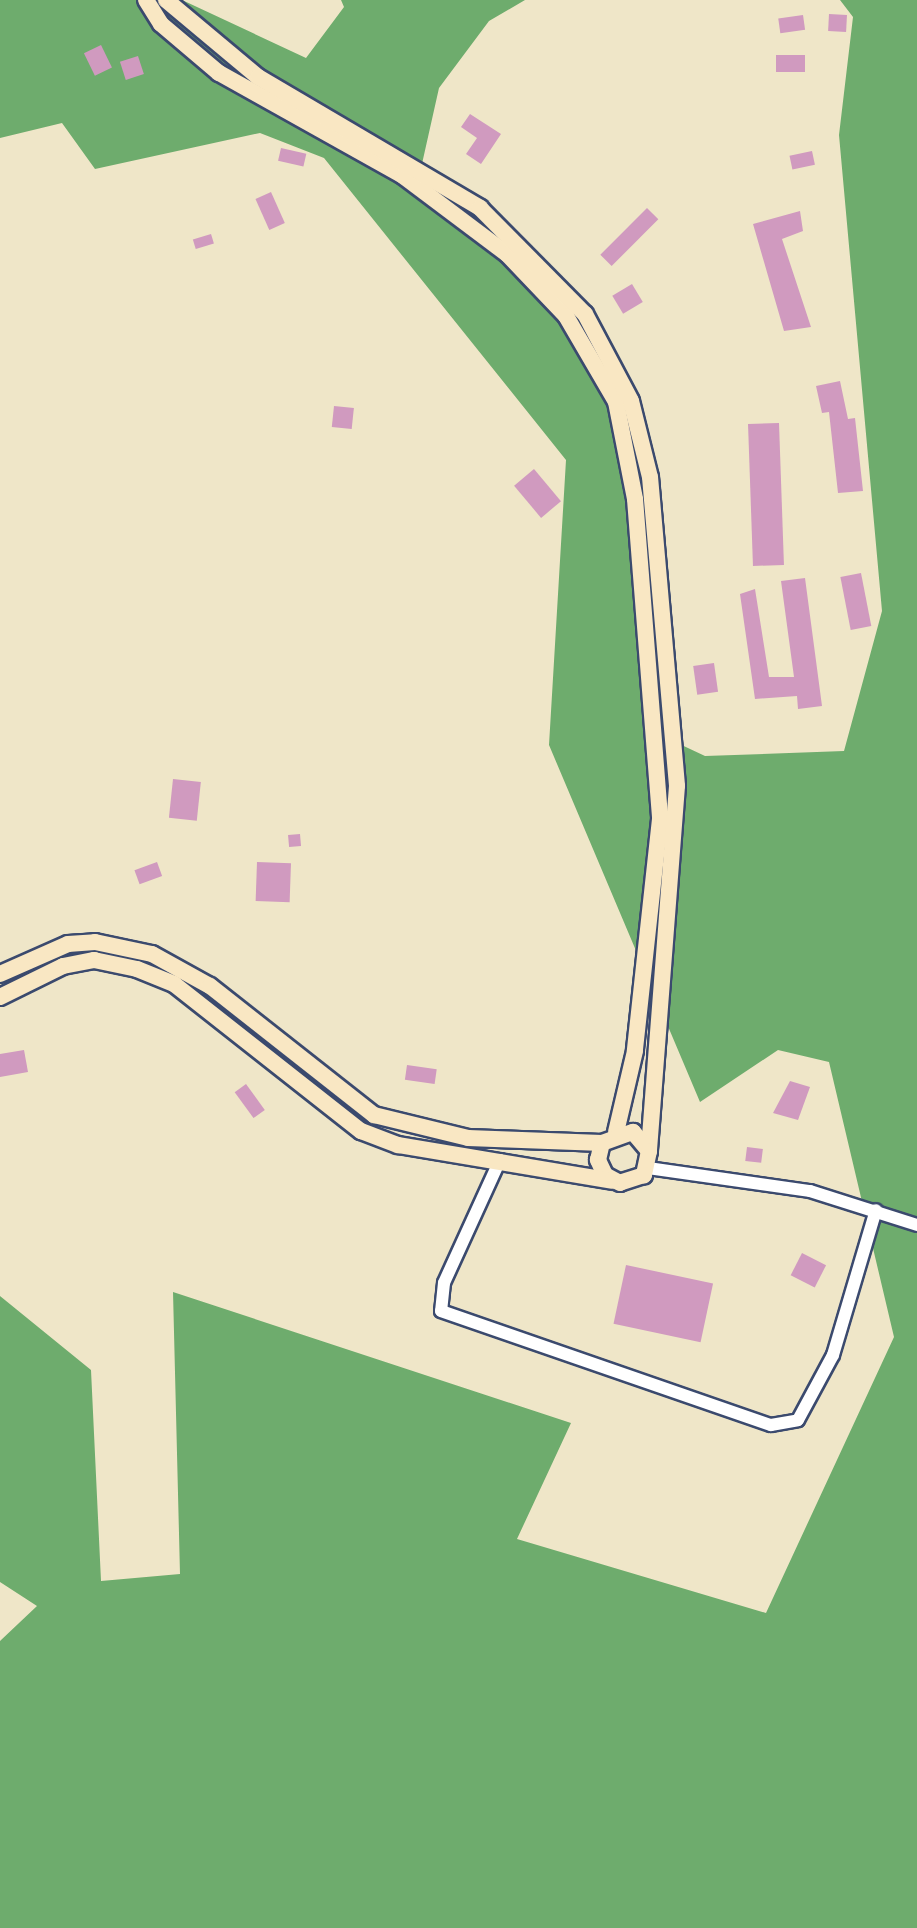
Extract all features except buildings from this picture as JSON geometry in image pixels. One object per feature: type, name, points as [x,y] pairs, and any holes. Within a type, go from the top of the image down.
[{"type":"street","points":[[146,0],[161,24],[219,73],[403,176],[507,254],[566,316],[616,402],[635,499],[660,819],[635,1051],[609,1138],[598,1160],[612,1181]]},
{"type":"street","points":[[0,997],[63,966],[94,960],[137,969],[174,984],[361,1131],[398,1145],[612,1181],[637,1180],[649,1159],[677,786],[650,477],[631,401],[585,314],[480,208],[258,77],[166,0]]},
{"type":"street","points":[[0,974],[68,944],[152,954],[210,986],[374,1115],[468,1138],[609,1138],[633,1132],[649,1159],[810,1191],[917,1225]]},
{"type":"street","points":[[500,1160],[444,1283],[441,1311],[771,1425],[798,1420],[833,1355],[876,1210]]},
{"type":"green space","points":[[0,0],[182,0],[306,58],[344,7],[341,0],[525,0],[489,21],[439,88],[415,195],[594,327],[641,547],[656,733],[705,756],[844,751],[882,611],[839,135],[853,17],[840,0],[917,0],[917,1928],[0,1928],[0,1641],[37,1606],[0,1582],[0,1296],[91,1370],[101,1581],[180,1574],[173,1292],[571,1423],[517,1539],[766,1613],[894,1337],[829,1062],[778,1050],[700,1102],[549,745],[566,460],[324,158],[260,133],[95,169],[62,123],[0,138]]}]
